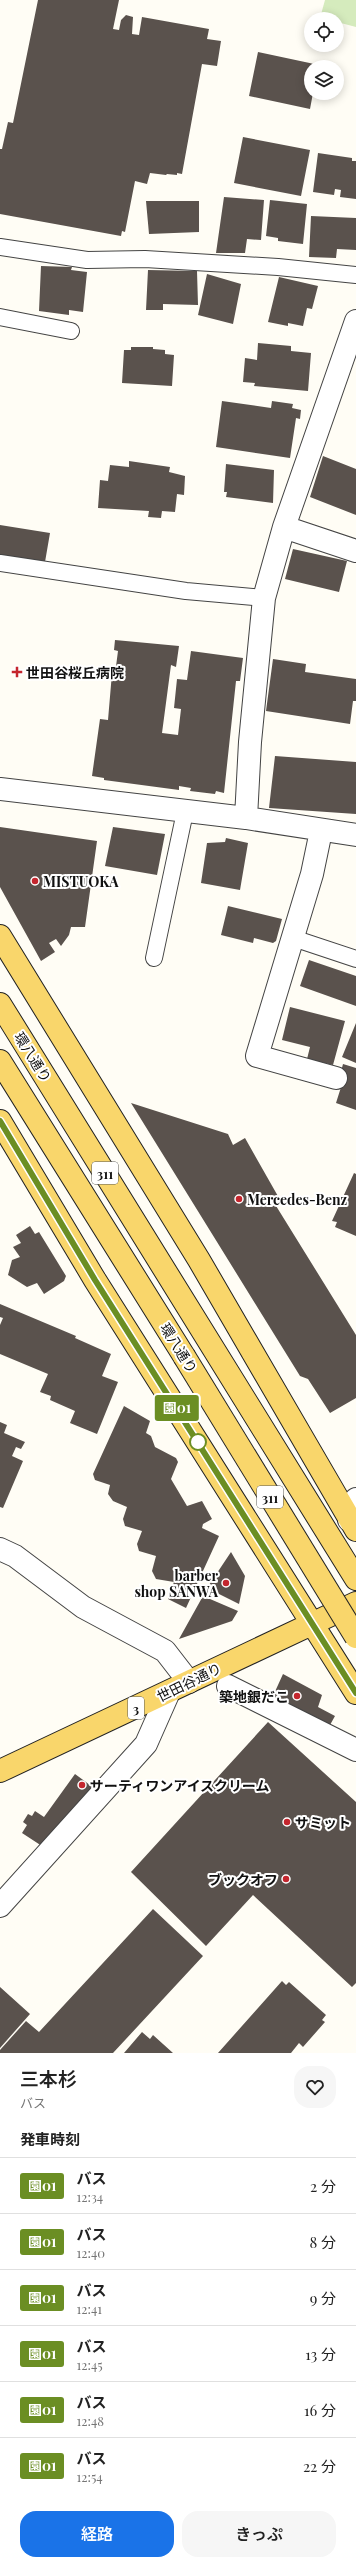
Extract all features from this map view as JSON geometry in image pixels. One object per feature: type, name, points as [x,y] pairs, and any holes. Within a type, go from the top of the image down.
[{"type":"main road","points":[[0,936],[199,1260],[352,1525]]},
{"type":"main road","name":"環八通り","points":[[0,1004],[356,1579]]},
{"type":"main road","name":"環八通り","points":[[0,1061],[184,1356],[356,1637]]},
{"type":"main road","points":[[0,1121],[95,1280],[313,1622],[356,1693]]},
{"type":"main road","name":"世田谷通り","points":[[0,1770],[356,1603]]},
{"type":"street","points":[[246,818],[250,742],[264,598],[284,527],[356,321]]},
{"type":"street","points":[[284,527],[356,551]]},
{"type":"street","points":[[0,789],[246,818],[322,831],[356,835]]},
{"type":"street","points":[[322,831],[312,874],[257,1056],[336,1078]]},
{"type":"street","points":[[352,1525],[356,1499]]},
{"type":"street","points":[[0,1549],[15,1556],[83,1607],[165,1651],[189,1682]]},
{"type":"street","points":[[228,1686],[356,1750]]},
{"type":"street","points":[[0,1906],[146,1744],[169,1692]]},
{"type":"lane","points":[[0,247],[87,260],[146,259],[278,267],[356,275]]},
{"type":"lane","points":[[0,317],[71,331]]},
{"type":"lane","points":[[0,563],[186,591],[264,598]]},
{"type":"lane","points":[[154,958],[185,812]]},
{"type":"lane","points":[[293,938],[356,958]]},
{"type":"green space","points":[[325,0],[356,0],[356,27],[344,24],[344,12],[322,12]]},
{"type":"building","points":[[38,0],[119,0],[113,29],[119,30],[121,20],[126,15],[133,17],[132,34],[139,35],[142,17],[209,29],[207,39],[221,41],[217,66],[202,64],[182,174],[177,173],[177,175],[166,175],[150,173],[147,184],[135,181],[125,232],[122,231],[121,236],[0,214],[0,149],[2,149],[8,122],[13,123]]},
{"type":"building","points":[[258,52],[304,62],[304,100],[312,100],[310,109],[249,96]]},
{"type":"building","points":[[243,137],[310,150],[301,196],[234,183]]},
{"type":"building","points":[[318,153],[352,158],[352,161],[356,161],[356,199],[340,197],[341,190],[335,189],[334,195],[313,192]]},
{"type":"building","points":[[224,197],[264,200],[261,240],[247,239],[245,253],[216,253]]},
{"type":"building","points":[[270,200],[307,204],[303,244],[278,241],[278,238],[266,236]]},
{"type":"building","points":[[146,201],[199,201],[199,232],[149,234]]},
{"type":"building","points":[[311,216],[356,218],[356,250],[337,249],[336,258],[309,257]]},
{"type":"building","points":[[41,266],[72,267],[71,270],[87,272],[83,312],[69,310],[69,315],[39,311]]},
{"type":"building","points":[[148,270],[197,271],[198,305],[163,304],[163,310],[146,310]]},
{"type":"building","points":[[207,274],[241,284],[233,324],[198,315]]},
{"type":"building","points":[[279,277],[318,286],[312,309],[307,308],[303,326],[288,323],[288,326],[268,322]]},
{"type":"building","points":[[258,343],[291,346],[291,351],[311,353],[308,391],[254,386],[255,383],[243,382],[245,358],[257,360]]},
{"type":"building","points":[[131,347],[153,347],[153,349],[165,350],[165,354],[174,355],[172,386],[122,383],[124,350],[131,350]]},
{"type":"building","points":[[222,401],[271,408],[272,401],[293,404],[292,408],[301,410],[300,419],[296,418],[290,458],[216,447]]},
{"type":"building","points":[[323,456],[356,469],[356,515],[310,497]]},
{"type":"building","points":[[129,461],[170,467],[169,472],[185,476],[184,495],[177,494],[175,512],[162,511],[161,518],[148,517],[149,511],[98,508],[100,480],[108,481],[110,465],[129,467]]},
{"type":"building","points":[[226,464],[274,470],[273,503],[226,497],[227,492],[224,492]]},
{"type":"building","points":[[0,525],[50,533],[45,562],[0,555]]},
{"type":"building","points":[[293,549],[347,561],[339,592],[285,579]]},
{"type":"building","points":[[115,640],[179,646],[176,667],[171,665],[162,733],[178,735],[181,709],[174,708],[177,679],[187,680],[191,651],[243,658],[240,681],[236,681],[224,793],[216,791],[215,794],[190,791],[191,788],[179,786],[179,790],[104,780],[104,778],[92,776],[100,719],[108,720],[112,673],[115,674],[118,651],[114,650]]},
{"type":"building","points":[[273,659],[306,664],[305,672],[356,679],[356,701],[353,701],[350,724],[266,711]]},
{"type":"building","points":[[275,756],[356,762],[356,814],[269,808]]},
{"type":"building","points":[[0,827],[97,841],[85,927],[71,927],[69,935],[61,946],[56,939],[49,943],[55,952],[41,961],[0,887]]},
{"type":"building","points":[[113,827],[165,834],[157,875],[105,866]]},
{"type":"building","points":[[226,838],[248,843],[240,890],[201,883],[207,843],[225,842]]},
{"type":"building","points":[[228,906],[282,919],[276,941],[273,943],[254,938],[253,943],[221,935]]},
{"type":"building","points":[[309,960],[356,976],[356,1006],[300,986]]},
{"type":"building","points":[[290,1007],[345,1021],[333,1065],[307,1059],[310,1047],[282,1040]]},
{"type":"building","points":[[356,1023],[356,1063],[342,1057]]},
{"type":"building","points":[[343,1064],[356,1068],[356,1110],[336,1103],[342,1084],[338,1083]]},
{"type":"building","points":[[131,1103],[228,1134],[233,1145],[245,1138],[279,1198],[273,1201],[356,1335],[356,1398],[330,1413],[308,1379],[300,1376]]},
{"type":"building","points":[[354,1173],[356,1174],[356,1236],[335,1227],[337,1222],[332,1221]]},
{"type":"building","points":[[30,1226],[35,1234],[39,1232],[66,1276],[64,1281],[44,1294],[37,1283],[27,1287],[8,1275],[12,1260],[20,1257],[13,1247],[21,1243],[16,1235]]},
{"type":"building","points":[[0,1304],[76,1336],[75,1338],[111,1354],[102,1376],[118,1382],[97,1434],[70,1423],[75,1411],[50,1400],[51,1396],[40,1392],[48,1374],[0,1354],[0,1325],[3,1318],[0,1317]]},
{"type":"building","points":[[124,1406],[150,1421],[146,1433],[151,1436],[155,1447],[176,1458],[178,1462],[171,1479],[187,1506],[202,1501],[212,1519],[203,1524],[202,1528],[219,1536],[186,1608],[168,1599],[174,1582],[156,1579],[152,1571],[156,1556],[139,1551],[137,1544],[142,1531],[125,1526],[123,1519],[127,1507],[113,1501],[108,1494],[110,1485],[95,1480],[93,1474]]},
{"type":"building","points":[[0,1422],[7,1425],[4,1433],[25,1442],[21,1449],[16,1447],[12,1456],[23,1461],[3,1508],[0,1507]]},
{"type":"building","points":[[231,1552],[245,1576],[239,1604],[207,1588]]},
{"type":"building","points":[[203,1596],[238,1611],[232,1621],[179,1639]]},
{"type":"building","points":[[283,1674],[322,1695],[318,1707],[335,1716],[330,1725],[273,1696]]},
{"type":"building","points":[[268,1722],[356,1802],[356,1983],[352,1987],[253,1895],[206,1946],[131,1872]]},
{"type":"building","points":[[75,1774],[94,1788],[48,1850],[22,1833],[27,1825],[23,1822],[28,1814],[32,1816],[35,1811],[44,1817]]},
{"type":"building","points":[[153,1909],[203,1956],[113,2053],[0,2053],[0,2050],[26,2021],[39,2032]]},
{"type":"building","points":[[282,1981],[286,1985],[289,1982],[326,2015],[322,2020],[325,2022],[303,2047],[299,2043],[291,2053],[218,2053]]},
{"type":"building","points":[[0,1987],[30,2014],[0,2048]]},
{"type":"building","points":[[142,2032],[150,2039],[153,2035],[173,2053],[124,2053]]},
{"type":"bus line","name":"園01","points":[[0,1121],[95,1280],[313,1622],[356,1693]]},
{"type":"place","name":"世田谷桜丘病院","points":[[17,672]]},
{"type":"place","name":"MISTUOKA","points":[[35,881]]},
{"type":"place","name":"Mercedes-Benz","points":[[239,1199]]},
{"type":"place","name":"barber shop SANWA","points":[[226,1583]]},
{"type":"place","name":"築地銀だこ","points":[[297,1696]]},
{"type":"place","name":"サーティワンアイスクリーム","points":[[82,1785]]},
{"type":"place","name":"サミット","points":[[287,1822]]},
{"type":"place","name":"ブックオフ","points":[[286,1879]]}]
